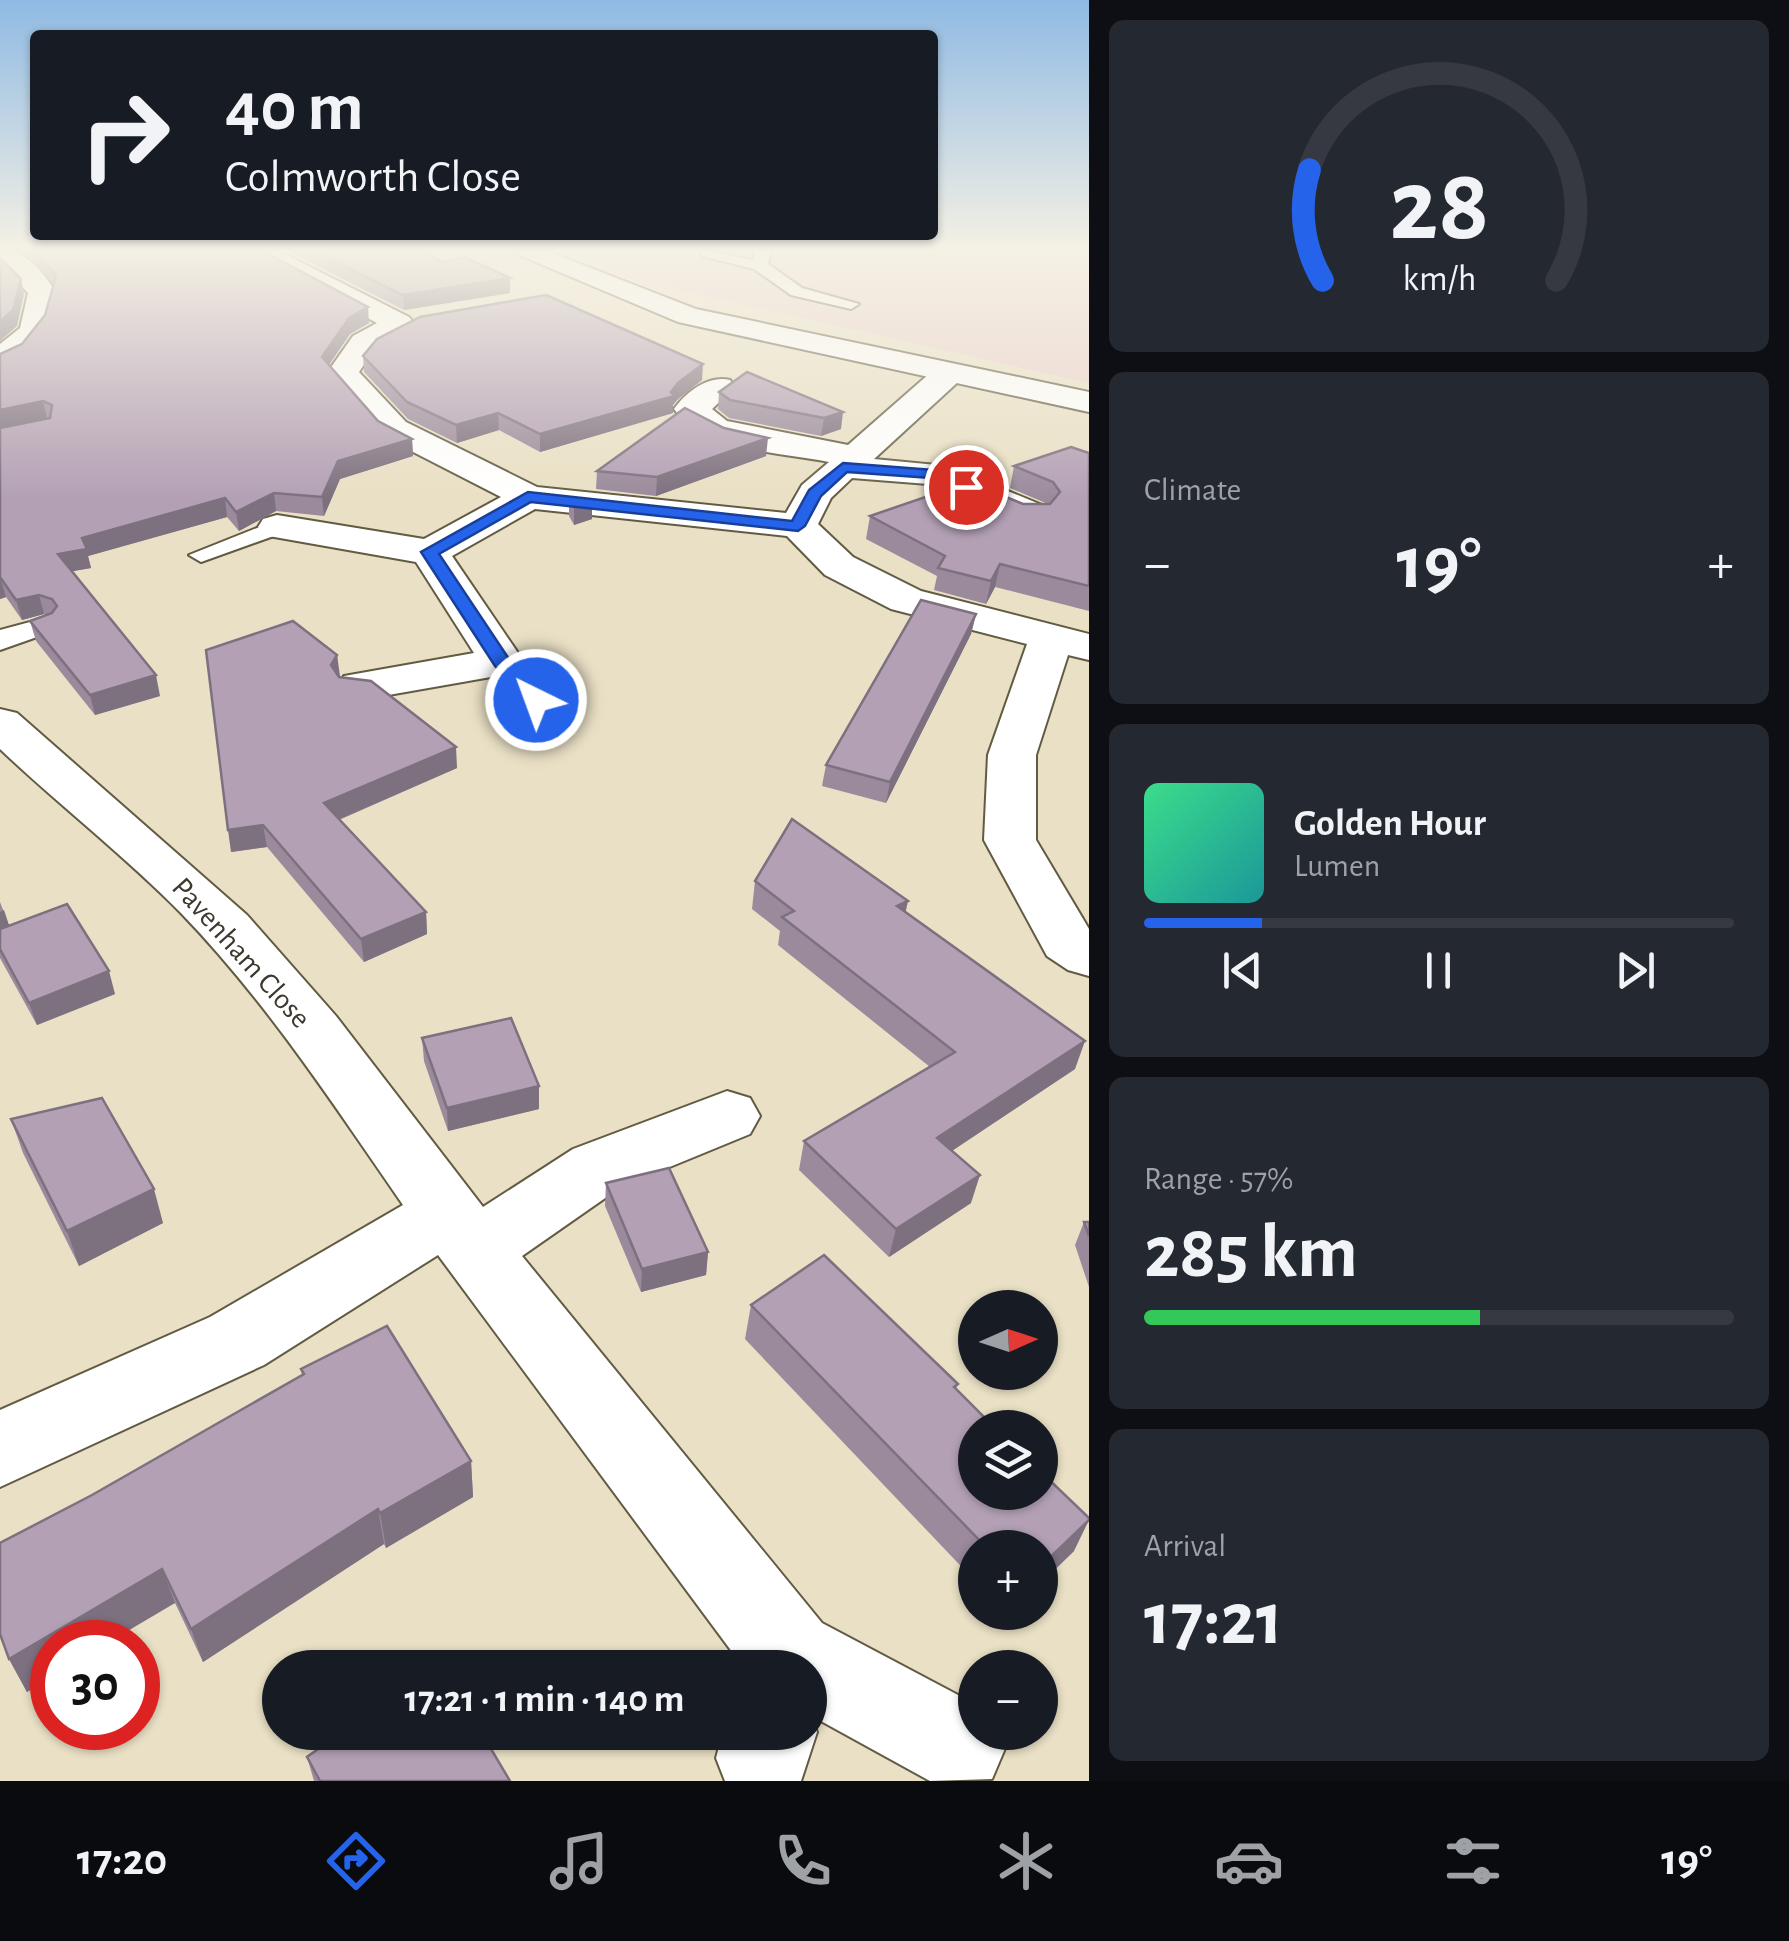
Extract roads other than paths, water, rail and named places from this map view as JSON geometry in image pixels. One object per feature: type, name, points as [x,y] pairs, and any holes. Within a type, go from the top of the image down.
[{"type":"street","points":[[0,359],[33,332]]},
{"type":"street","points":[[385,332],[364,342],[343,373],[394,429],[528,497],[798,526],[839,566],[906,600],[1070,643],[1012,755],[1010,840],[1067,942],[1089,956]]},
{"type":"street","points":[[760,332],[1089,402]]},
{"type":"street","points":[[798,526],[815,493],[948,374]]},
{"type":"street","points":[[719,387],[690,409],[716,429],[848,462],[934,474],[1032,514]]},
{"type":"street","points":[[278,527],[430,552],[528,497]]},
{"type":"street","points":[[430,552],[502,662],[536,700]]},
{"type":"street","points":[[360,686],[502,662]]},
{"type":"street","name":"Pavenham Close","points":[[0,724],[91,799],[226,928],[329,1050],[460,1232],[741,1650]]},
{"type":"street","points":[[0,1449],[237,1341],[596,1168],[727,1116]]},
{"type":"street","name":"Pavenham Close","points":[[827,1715],[958,1746]]},
{"type":"lane","points":[[201,555],[278,527]]},
{"type":"lane","points":[[0,642],[13,633],[45,626]]}]
